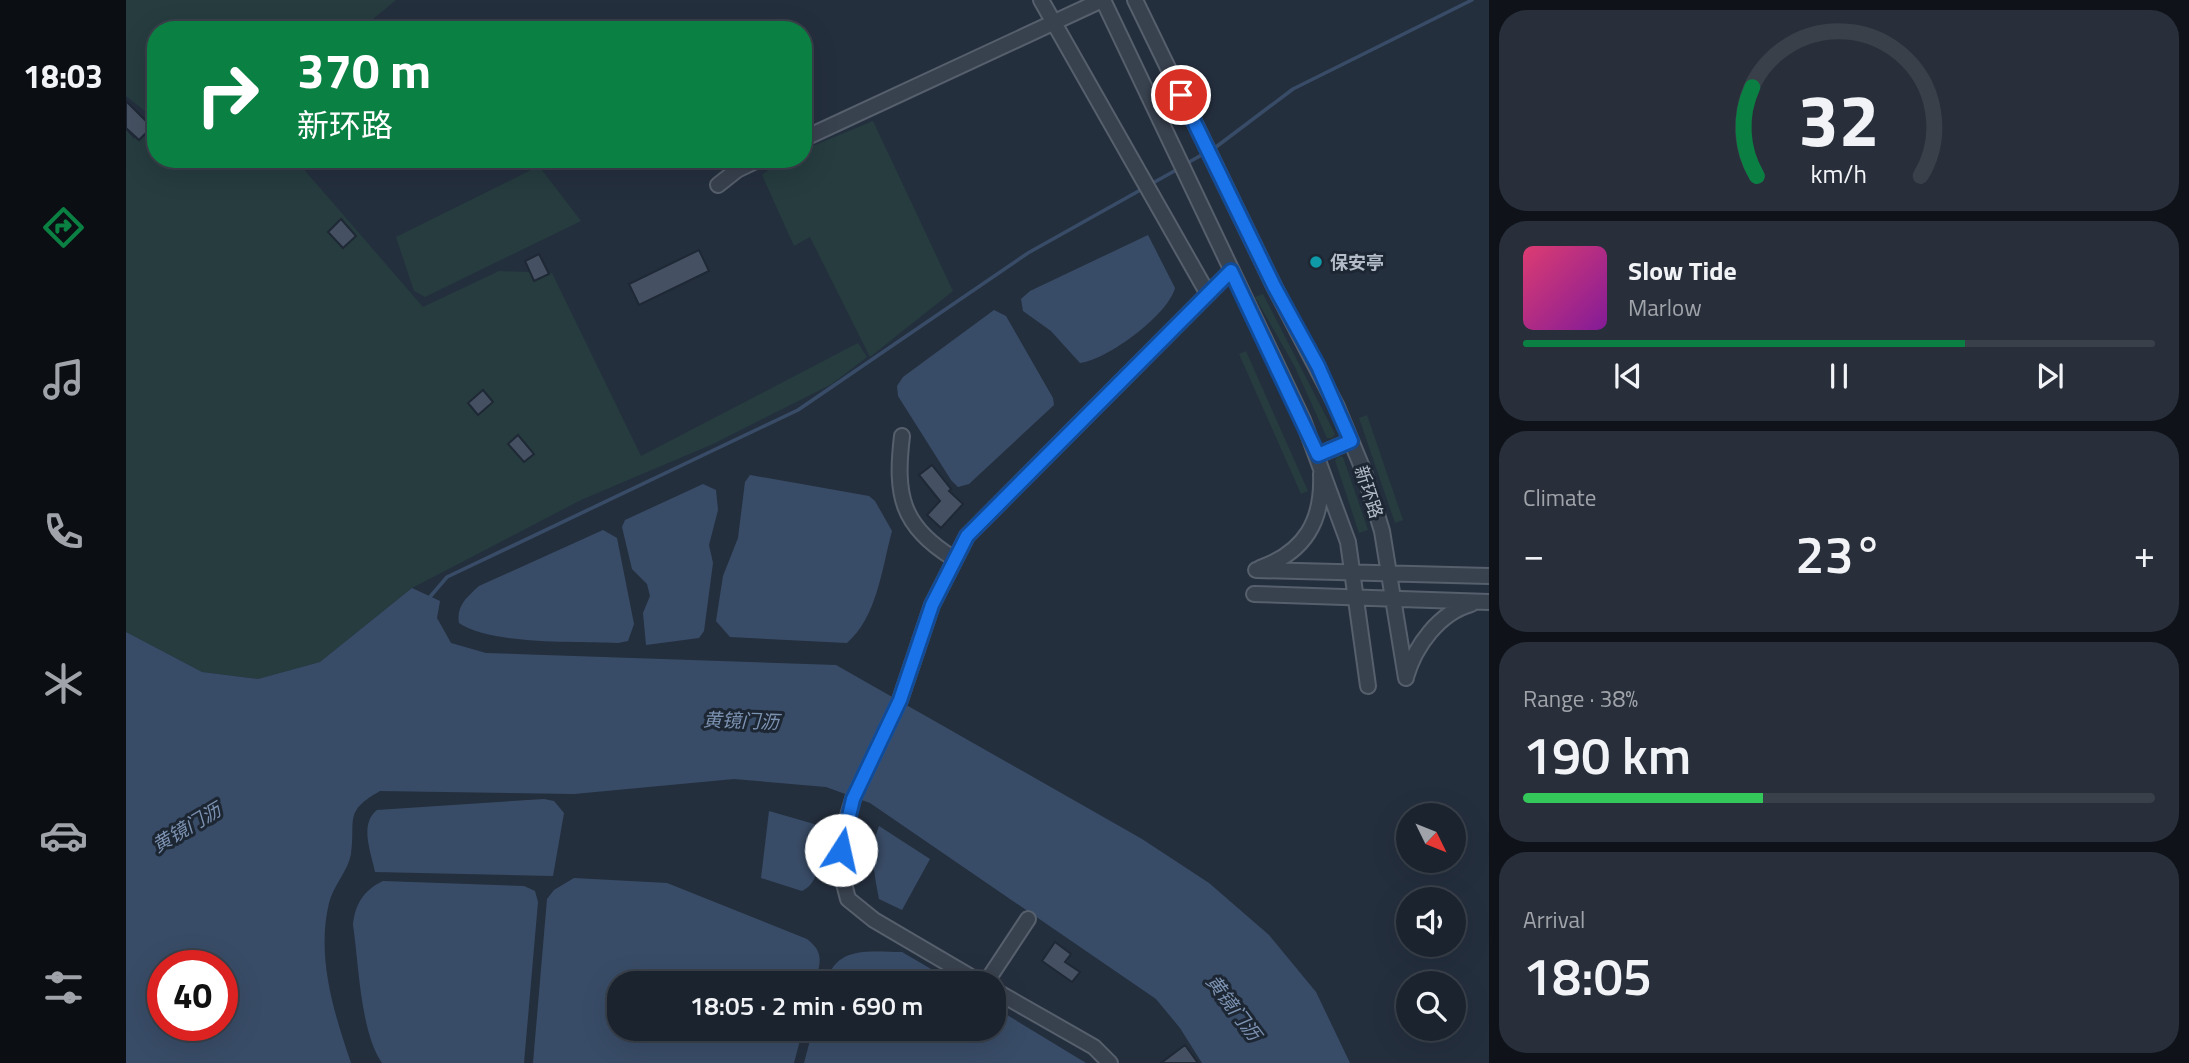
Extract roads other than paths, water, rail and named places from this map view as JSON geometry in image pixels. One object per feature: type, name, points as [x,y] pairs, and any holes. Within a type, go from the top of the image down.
[{"type":"street","points":[[1041,0],[1208,294]]},
{"type":"street","points":[[812,135],[1103,0]]},
{"type":"street","name":"新环路","points":[[1103,0],[1318,455],[1348,542],[1368,686]]},
{"type":"street","name":"新环路","points":[[1135,0],[1274,286],[1314,357],[1351,441],[1382,531],[1406,678],[1416,652],[1433,629],[1453,612],[1483,602]]},
{"type":"street","points":[[718,185],[745,168]]},
{"type":"street","points":[[962,971],[874,920],[848,899],[840,869],[843,832],[853,799],[900,700],[932,605],[953,558],[984,516],[1231,271]]},
{"type":"street","points":[[902,436],[898,472],[904,506],[923,537],[953,558]]},
{"type":"street","points":[[1351,441],[1318,455],[1322,491],[1315,523],[1306,540],[1292,553],[1256,570],[1489,576]]},
{"type":"street","points":[[1254,594],[1483,602]]},
{"type":"street","points":[[993,971],[1028,919]]},
{"type":"street","points":[[1006,997],[1094,1047],[1111,1063]]},
{"type":"water","points":[[1148,235],[1175,288],[1161,311],[1120,345],[1092,360],[1080,363],[1051,331],[1023,311],[1021,299],[1030,291]]},
{"type":"water","points":[[994,310],[1006,316],[1053,398],[1054,405],[969,484],[958,487],[898,396],[897,386],[903,377]]},
{"type":"water","points":[[750,475],[869,496],[875,501],[892,531],[872,606],[857,632],[847,643],[730,637],[716,621],[723,576],[738,538],[745,482]]},
{"type":"water","points":[[703,484],[716,490],[718,510],[709,545],[713,563],[704,631],[699,638],[646,645],[643,613],[650,596],[647,584],[632,569],[622,527],[625,520]]},
{"type":"water","points":[[603,530],[617,538],[634,624],[628,641],[558,642],[512,638],[473,630],[459,623],[461,607],[479,586]]},
{"type":"water","name":"黄镜门沥","points":[[412,588],[440,601],[437,618],[451,643],[486,653],[836,665],[1142,839],[1209,883],[1269,935],[1316,992],[1350,1063],[1202,1063],[1180,1028],[1156,999],[870,803],[826,787],[734,779],[574,794],[380,791],[368,798],[356,811],[351,854],[331,897],[326,923],[329,984],[351,1063],[126,1063],[126,632],[202,672],[258,679],[320,662]]},
{"type":"water","points":[[544,799],[554,801],[564,813],[553,876],[375,872],[367,830],[377,810]]},
{"type":"water","points":[[769,811],[821,826],[817,872],[814,880],[802,891],[761,878]]},
{"type":"water","points":[[879,826],[930,859],[902,910],[879,899],[873,853]]},
{"type":"water","points":[[574,878],[667,883],[807,939],[819,954],[818,971],[607,971],[607,1041],[800,1041],[794,1063],[533,1063],[547,899],[554,890]]},
{"type":"water","points":[[383,881],[524,886],[535,891],[538,902],[524,1063],[382,1063],[365,1016],[353,925],[362,898]]},
{"type":"water","points":[[866,952],[902,952],[934,971],[831,971],[837,962],[846,956]]},
{"type":"water","points":[[1006,1014],[1086,1063],[804,1063],[810,1041],[1006,1041]]},
{"type":"waterway","points":[[1212,150],[1293,89],[1472,0]]},
{"type":"waterway","points":[[1184,165],[1205,153]]},
{"type":"waterway","points":[[1151,184],[1178,169]]},
{"type":"waterway","points":[[429,598],[447,577],[798,410],[1028,253],[1144,188]]},
{"type":"place","name":"保安亭","points":[[1316,262]]}]
